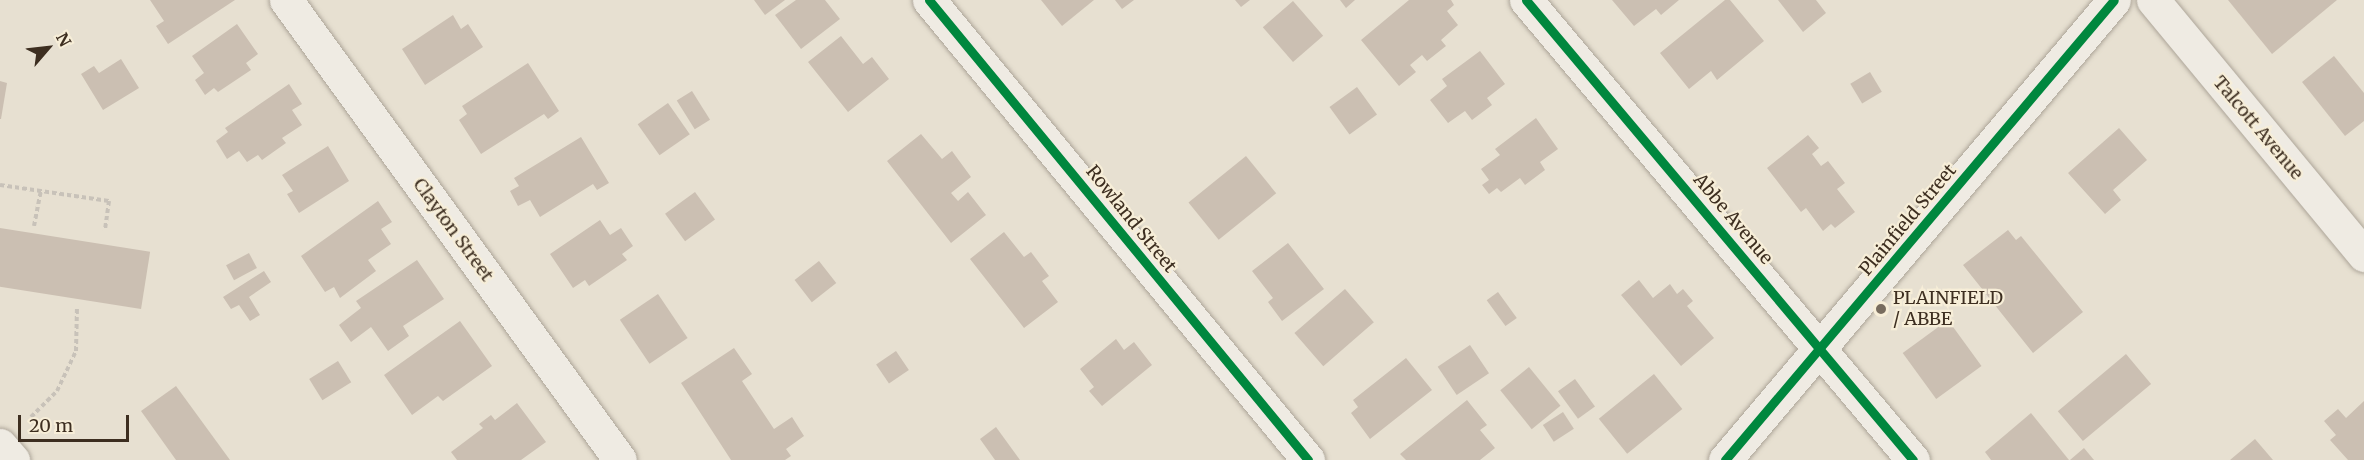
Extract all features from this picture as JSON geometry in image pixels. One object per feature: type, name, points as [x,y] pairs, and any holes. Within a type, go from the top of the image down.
[{"type":"street","name":"Clayton Street","points":[[286,0],[620,460]]},
{"type":"street","name":"Rowland Street","points":[[929,0],[1308,460]]},
{"type":"street","name":"Abbe Avenue","points":[[1527,0],[1913,460]]},
{"type":"street","name":"Plainfield Street","points":[[1725,460],[2114,0]]},
{"type":"street","name":"Talcott Avenue","points":[[2153,0],[2364,255]]},
{"type":"street","points":[[0,445],[13,460]]},
{"type":"path","points":[[0,185],[110,201],[105,231]]},
{"type":"path","points":[[34,226],[40,191]]},
{"type":"path","points":[[31,417],[57,391],[76,351],[77,308]]},
{"type":"building","points":[[150,0],[235,0],[168,44],[156,26],[164,21]]},
{"type":"building","points":[[754,0],[785,0],[765,15]]},
{"type":"building","points":[[796,0],[825,0],[840,19],[801,49],[775,15]]},
{"type":"building","points":[[1041,0],[1094,0],[1062,26]]},
{"type":"building","points":[[1115,0],[1134,0],[1122,9]]},
{"type":"building","points":[[1235,0],[1250,0],[1241,7]]},
{"type":"building","points":[[1340,0],[1355,0],[1346,8]]},
{"type":"building","points":[[1409,0],[1451,0],[1454,5],[1447,11],[1458,25],[1441,40],[1446,46],[1427,61],[1422,55],[1410,65],[1416,72],[1399,86],[1361,40]]},
{"type":"building","points":[[1612,0],[1679,0],[1661,15],[1656,9],[1634,26]]},
{"type":"building","points":[[1725,0],[1730,0],[1764,41],[1717,80],[1711,71],[1689,89],[1660,53]]},
{"type":"building","points":[[1778,0],[1816,0],[1826,13],[1803,32]]},
{"type":"building","points":[[2228,0],[2337,0],[2272,54]]},
{"type":"building","points":[[1293,1],[1323,36],[1293,62],[1263,27]]},
{"type":"building","points":[[453,15],[461,29],[468,24],[483,47],[425,85],[402,49]]},
{"type":"building","points":[[237,24],[258,54],[246,63],[251,70],[218,92],[214,88],[205,95],[195,80],[204,73],[192,56]]},
{"type":"building","points":[[841,36],[863,64],[872,57],[889,79],[848,112],[808,62]]},
{"type":"building","points":[[1480,51],[1505,84],[1487,98],[1492,105],[1472,120],[1465,111],[1448,123],[1430,100],[1447,86],[1442,79]]},
{"type":"building","points":[[2334,56],[2364,93],[2364,121],[2345,136],[2302,82]]},
{"type":"building","points":[[121,59],[139,88],[103,110],[81,74],[94,66],[99,73]]},
{"type":"building","points":[[528,63],[559,111],[548,119],[544,114],[481,154],[459,120],[467,114],[462,106]]},
{"type":"building","points":[[1870,72],[1882,92],[1862,104],[1850,84]]},
{"type":"building","points":[[0,81],[7,83],[1,119],[0,119]]},
{"type":"building","points":[[289,84],[302,104],[292,110],[302,125],[282,138],[286,143],[262,160],[258,155],[247,162],[239,151],[227,159],[216,141],[228,132],[225,128]]},
{"type":"building","points":[[1357,87],[1377,115],[1349,134],[1329,107]]},
{"type":"building","points":[[692,91],[710,120],[695,129],[677,101]]},
{"type":"building","points":[[668,103],[690,134],[659,155],[638,124]]},
{"type":"building","points":[[1536,118],[1558,149],[1540,162],[1545,170],[1525,185],[1520,178],[1501,192],[1497,188],[1489,194],[1482,185],[1489,180],[1481,169],[1500,155],[1495,149]]},
{"type":"building","points":[[2119,128],[2147,160],[2113,190],[2121,200],[2105,214],[2068,173]]},
{"type":"building","points":[[921,134],[942,159],[952,151],[971,177],[951,193],[958,201],[968,192],[986,215],[951,243],[887,161]]},
{"type":"building","points":[[1808,135],[1819,148],[1812,154],[1821,166],[1828,161],[1845,183],[1837,189],[1855,212],[1835,228],[1831,224],[1823,231],[1806,208],[1801,212],[1767,168]]},
{"type":"building","points":[[581,137],[609,183],[597,190],[593,184],[540,217],[530,200],[518,206],[510,191],[519,186],[514,178]]},
{"type":"building","points":[[328,146],[349,181],[299,213],[287,194],[293,191],[282,175]]},
{"type":"building","points":[[1246,156],[1276,193],[1219,240],[1188,203]]},
{"type":"building","points":[[695,192],[715,220],[685,241],[665,214]]},
{"type":"building","points":[[378,201],[392,222],[381,229],[391,244],[368,260],[376,271],[340,298],[334,287],[325,292],[301,256]]},
{"type":"building","points":[[600,220],[610,235],[621,228],[633,246],[622,254],[627,260],[589,286],[585,280],[573,288],[550,254]]},
{"type":"building","points":[[0,228],[150,252],[141,309],[0,287]]},
{"type":"building","points":[[2008,230],[2016,240],[2021,236],[2083,312],[2033,353],[1963,265]]},
{"type":"building","points":[[1004,232],[1024,257],[1031,252],[1049,276],[1042,281],[1058,302],[1024,328],[970,259]]},
{"type":"building","points":[[1288,243],[1324,289],[1282,321],[1268,302],[1273,298],[1252,271]]},
{"type":"building","points":[[249,253],[257,268],[234,280],[226,265]]},
{"type":"building","points":[[417,260],[444,299],[403,326],[409,336],[388,351],[371,327],[351,342],[339,325],[361,308],[356,301]]},
{"type":"building","points":[[819,261],[836,283],[812,302],[795,280]]},
{"type":"building","points":[[264,271],[271,282],[249,297],[260,315],[250,321],[239,305],[231,309],[223,297]]},
{"type":"building","points":[[1639,280],[1653,298],[1670,284],[1677,294],[1683,289],[1693,301],[1687,306],[1714,338],[1681,366],[1621,295]]},
{"type":"building","points":[[1345,289],[1374,322],[1323,366],[1294,333]]},
{"type":"building","points":[[1498,292],[1517,318],[1505,326],[1487,300]]},
{"type":"building","points":[[658,294],[688,338],[650,364],[620,320]]},
{"type":"building","points":[[1948,320],[1982,366],[1936,399],[1903,353]]},
{"type":"building","points":[[460,321],[492,366],[443,401],[438,396],[412,415],[384,375]]},
{"type":"building","points":[[1116,339],[1124,350],[1134,342],[1152,365],[1102,406],[1089,391],[1094,387],[1080,369]]},
{"type":"building","points":[[1470,345],[1489,373],[1457,395],[1438,367]]},
{"type":"building","points":[[734,348],[752,374],[742,381],[774,429],[792,417],[804,436],[786,449],[791,456],[785,460],[731,460],[681,383]]},
{"type":"building","points":[[896,351],[909,370],[889,383],[876,364]]},
{"type":"building","points":[[2126,354],[2151,384],[2083,441],[2058,411]]},
{"type":"building","points":[[1406,358],[1432,390],[1370,439],[1351,413],[1358,407],[1353,400]]},
{"type":"building","points":[[338,361],[351,382],[322,400],[309,379]]},
{"type":"building","points":[[1529,367],[1560,406],[1532,429],[1500,390]]},
{"type":"building","points":[[1654,374],[1682,409],[1627,454],[1599,419]]},
{"type":"building","points":[[1575,379],[1595,407],[1578,419],[1558,391]]},
{"type":"building","points":[[176,386],[230,460],[176,460],[141,411]]},
{"type":"building","points":[[1467,400],[1487,425],[1480,430],[1495,448],[1480,460],[1406,460],[1400,454]]},
{"type":"building","points":[[2364,401],[2364,460],[2348,460],[2330,440],[2336,435],[2324,421],[2338,409],[2346,418]]},
{"type":"building","points":[[517,403],[546,442],[521,460],[457,460],[451,452],[483,428],[479,424],[491,415],[495,420]]},
{"type":"building","points":[[1563,412],[1574,429],[1554,442],[1543,425]]},
{"type":"building","points":[[2031,413],[2069,460],[1991,460],[1985,452]]},
{"type":"building","points":[[996,427],[1020,460],[995,460],[980,439]]},
{"type":"building","points":[[2255,439],[2273,460],[2230,460]]},
{"type":"building","points":[[2084,448],[2094,460],[2070,460]]},
{"type":"cycle path","points":[[929,0],[1308,460]]},
{"type":"cycle path","points":[[1526,0],[1913,460]]},
{"type":"cycle path","points":[[1725,460],[2114,0]]},
{"type":"place","name":"PLAINFIELD / ABBE","points":[[1881,309]]}]
